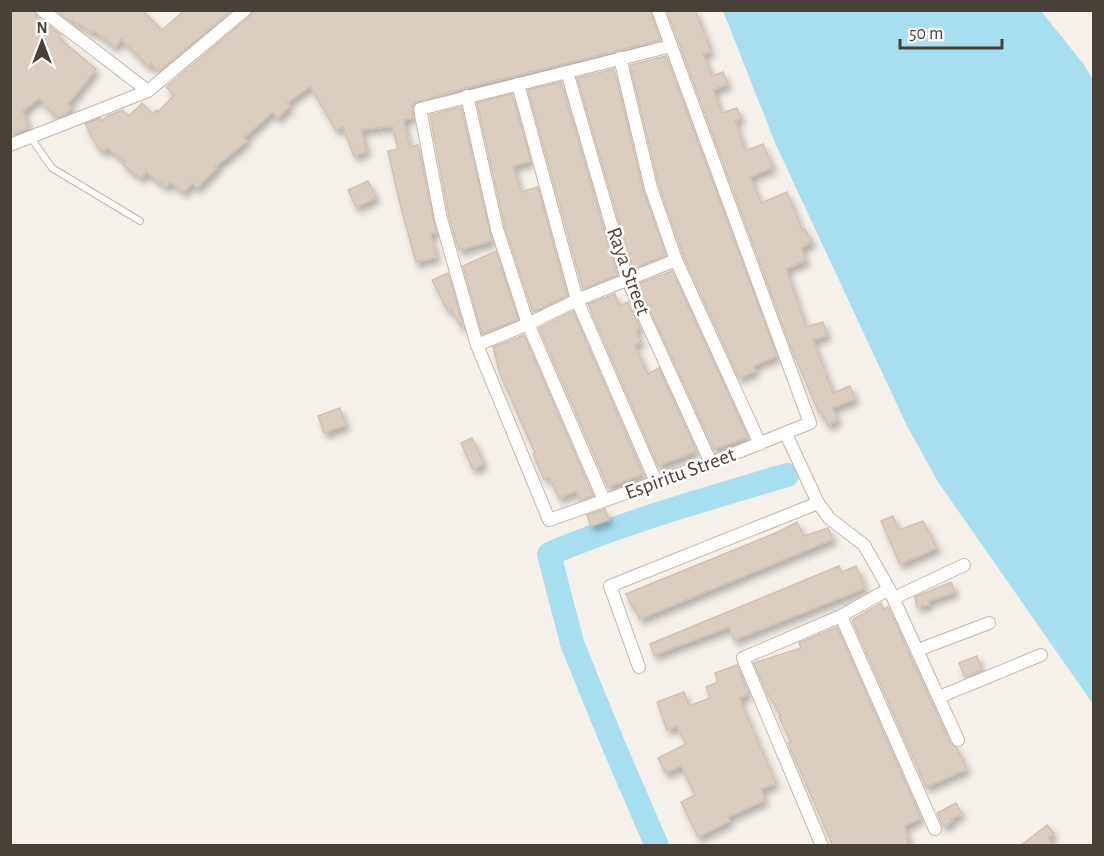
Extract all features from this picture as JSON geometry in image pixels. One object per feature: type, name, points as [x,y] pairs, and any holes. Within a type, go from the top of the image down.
[{"type":"street","points":[[42,10],[148,91]]},
{"type":"street","points":[[10,146],[148,91],[245,10]]},
{"type":"street","points":[[658,10],[671,46],[420,109],[441,219],[477,345],[577,300],[676,260]]},
{"type":"street","name":"Espiritu Street","points":[[477,345],[549,520],[760,444],[788,439],[810,423],[671,46]]},
{"type":"street","points":[[620,58],[651,188],[676,260],[760,444]]},
{"type":"street","name":"Raya Street","points":[[567,72],[627,279],[711,463]]},
{"type":"street","points":[[518,84],[577,300],[656,482]]},
{"type":"street","points":[[467,96],[497,229],[528,324],[604,500]]},
{"type":"street","points":[[788,439],[815,498],[828,518],[864,545],[892,594],[958,740]]},
{"type":"street","points":[[639,667],[610,586],[815,498]]},
{"type":"street","points":[[822,846],[743,658],[964,565]]},
{"type":"street","points":[[841,616],[934,829]]},
{"type":"street","points":[[918,651],[989,624]]},
{"type":"street","points":[[939,697],[1041,656]]},
{"type":"lane","points":[[31,138],[52,168],[140,221]]},
{"type":"water","points":[[723,11],[1041,11],[1085,66],[1093,80],[1093,704],[938,482],[907,426],[776,145]]},
{"type":"building","points":[[10,10],[34,10],[37,17],[61,35],[59,38],[96,69],[68,104],[72,108],[64,115],[57,118],[39,98],[23,111],[29,127],[10,135]]},
{"type":"building","points":[[56,10],[142,10],[162,30],[185,10],[232,10],[158,72],[151,63],[148,66],[121,39],[115,47],[93,30],[91,33]]},
{"type":"building","points":[[253,10],[650,10],[660,40],[465,88],[415,103],[412,107],[413,118],[403,120],[410,147],[418,145],[436,232],[430,234],[437,257],[416,262],[388,151],[398,149],[392,126],[361,130],[367,151],[354,156],[343,127],[336,130],[310,86],[287,103],[290,106],[278,118],[272,112],[244,138],[247,141],[215,167],[217,168],[197,188],[192,183],[184,192],[170,182],[166,187],[146,172],[141,178],[123,165],[125,162],[107,148],[103,152],[97,146],[85,124],[100,118],[102,121],[107,116],[123,110],[129,116],[142,103],[153,114],[157,110],[158,112],[174,95],[166,87],[250,16]]},
{"type":"building","points":[[667,10],[695,10],[711,51],[703,54],[712,76],[723,72],[728,84],[713,90],[722,113],[737,108],[741,119],[735,121],[745,151],[763,144],[773,167],[750,177],[761,203],[787,192],[802,230],[805,229],[812,242],[801,248],[806,260],[786,269],[806,327],[823,322],[827,335],[813,340],[833,393],[850,386],[855,399],[832,408],[838,420],[828,425],[821,412],[819,413],[792,350]]},
{"type":"building","points":[[666,56],[777,356],[753,366],[756,371],[739,378],[684,257],[659,186],[630,65]]},
{"type":"building","points":[[614,69],[643,190],[666,255],[633,269],[577,78]]},
{"type":"building","points":[[561,82],[617,275],[583,289],[528,90]]},
{"type":"building","points":[[512,94],[531,161],[513,166],[521,192],[538,187],[567,296],[533,312],[505,227],[477,103]]},
{"type":"building","points":[[461,107],[492,241],[459,250],[449,217],[430,115]]},
{"type":"building","points":[[368,181],[376,198],[356,207],[348,190]]},
{"type":"building","points":[[496,251],[518,319],[482,334],[463,266]]},
{"type":"building","points":[[672,271],[748,437],[714,449],[638,284]]},
{"type":"building","points":[[448,273],[463,326],[461,327],[451,309],[447,310],[432,280]]},
{"type":"building","points":[[615,294],[619,306],[628,302],[640,328],[636,330],[641,342],[634,345],[648,374],[659,368],[696,451],[658,466],[588,304]]},
{"type":"building","points":[[573,311],[643,474],[608,487],[539,328]]},
{"type":"building","points":[[524,335],[593,496],[581,500],[576,491],[559,498],[549,477],[544,479],[533,454],[535,453],[500,374],[493,347]]},
{"type":"building","points":[[340,408],[346,425],[324,433],[318,416]]},
{"type":"building","points":[[472,438],[484,464],[473,469],[461,443]]},
{"type":"building","points":[[605,509],[609,520],[591,526],[587,515]]},
{"type":"building","points":[[893,516],[899,530],[923,521],[937,548],[900,564],[881,521]]},
{"type":"building","points":[[797,522],[804,536],[828,528],[833,539],[640,619],[634,606],[632,607],[626,594],[778,532]]},
{"type":"building","points":[[839,566],[842,572],[856,566],[865,588],[734,640],[729,627],[654,655],[650,644]]},
{"type":"building","points":[[951,582],[955,592],[928,601],[929,605],[917,607],[915,597]]},
{"type":"building","points":[[881,603],[884,609],[888,607],[950,743],[957,748],[967,769],[926,787],[852,620]]},
{"type":"building","points":[[837,627],[921,818],[904,826],[909,838],[906,839],[909,846],[833,846],[788,743],[791,742],[779,717],[781,716],[767,693],[754,663],[801,648],[799,643]]},
{"type":"building","points":[[977,656],[982,670],[965,677],[959,663]]},
{"type":"building","points":[[737,665],[749,694],[739,698],[776,783],[761,789],[765,800],[728,817],[730,821],[698,837],[681,802],[695,795],[681,766],[666,773],[658,758],[686,744],[677,726],[667,730],[657,702],[684,692],[689,706],[710,698],[706,687],[718,682],[715,673]]},
{"type":"building","points":[[956,803],[962,814],[943,826],[937,813]]},
{"type":"building","points":[[1047,825],[1054,833],[1048,838],[1053,846],[1020,846]]},
{"type":"waterway","points":[[657,846],[572,643],[549,554],[637,521],[787,475]]}]
